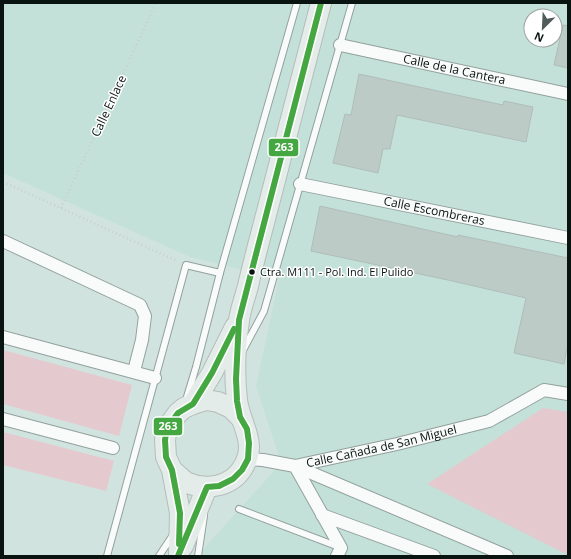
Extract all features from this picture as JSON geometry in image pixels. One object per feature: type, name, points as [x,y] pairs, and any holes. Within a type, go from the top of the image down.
[{"type":"main road","points":[[240,417],[237,401],[235,366],[239,320],[321,3]]},
{"type":"main road","points":[[188,406],[212,373],[239,320]]},
{"type":"main road","points":[[206,400],[218,402],[231,408],[240,417],[247,429],[249,443],[248,459],[242,470],[233,479],[214,488],[175,555],[180,513],[172,470],[166,457],[165,440],[167,428],[178,413],[188,406],[206,400]]},
{"type":"main road","points":[[172,470],[188,482],[214,488]]},
{"type":"street","name":"Calle de la Cantera","points":[[340,45],[568,94]]},
{"type":"street","name":"Calle Escombreras","points":[[300,184],[568,238]]},
{"type":"street","points":[[3,241],[140,305],[145,316],[142,340],[134,371]]},
{"type":"street","points":[[3,337],[156,378]]},
{"type":"street","name":"Calle Cañada de San Miguel","points":[[295,466],[397,444],[489,421],[544,390],[568,394]]},
{"type":"street","points":[[3,419],[113,448]]},
{"type":"street","points":[[248,459],[263,460],[295,466],[322,515],[339,552]]},
{"type":"street","name":"Calle Cañada de San Miguel","points":[[295,466],[507,556]]},
{"type":"street","points":[[322,515],[434,556]]},
{"type":"lane","points":[[188,406],[196,367],[220,273],[297,3]]},
{"type":"lane","points":[[235,366],[264,311],[352,3]]},
{"type":"lane","points":[[107,556],[186,265],[220,273]]},
{"type":"lane","points":[[154,556],[175,555],[204,515],[207,508]]},
{"type":"lane","points":[[239,509],[339,552]]},
{"type":"path","name":"Calle Enlace","points":[[61,208],[156,3]]},
{"type":"path","points":[[3,182],[186,265]]},
{"type":"shaded area","points":[[3,3],[568,3],[568,556],[197,556],[281,463],[256,386],[279,279],[190,257],[3,173]]},
{"type":"shaded area","points":[[3,350],[132,385],[119,436],[3,404]]},
{"type":"shaded area","points":[[543,408],[568,412],[568,555],[427,484]]},
{"type":"shaded area","points":[[3,432],[114,461],[106,491],[3,465]]},
{"type":"building","points":[[563,25],[568,26],[568,68],[554,65],[558,48],[563,48]]},
{"type":"building","points":[[359,74],[503,105],[504,101],[533,107],[526,142],[397,115],[390,149],[383,149],[378,173],[333,163],[345,114],[351,115]]},
{"type":"building","points":[[320,206],[458,237],[458,235],[568,258],[568,343],[564,364],[514,353],[526,298],[311,251]]},
{"type":"transit line","name":"263","points":[[178,556],[207,487],[219,486],[233,479],[242,470],[248,459],[249,443],[247,429],[240,417],[237,401],[236,379],[239,320],[321,3]]},
{"type":"transit line","name":"263","points":[[179,544],[180,513],[172,470],[166,457],[165,440],[167,428],[178,413],[193,404],[212,373],[234,329]]},
{"type":"place","name":"Ctra. M111 - Pol. Ind. El Pulido","points":[[252,272]]}]
